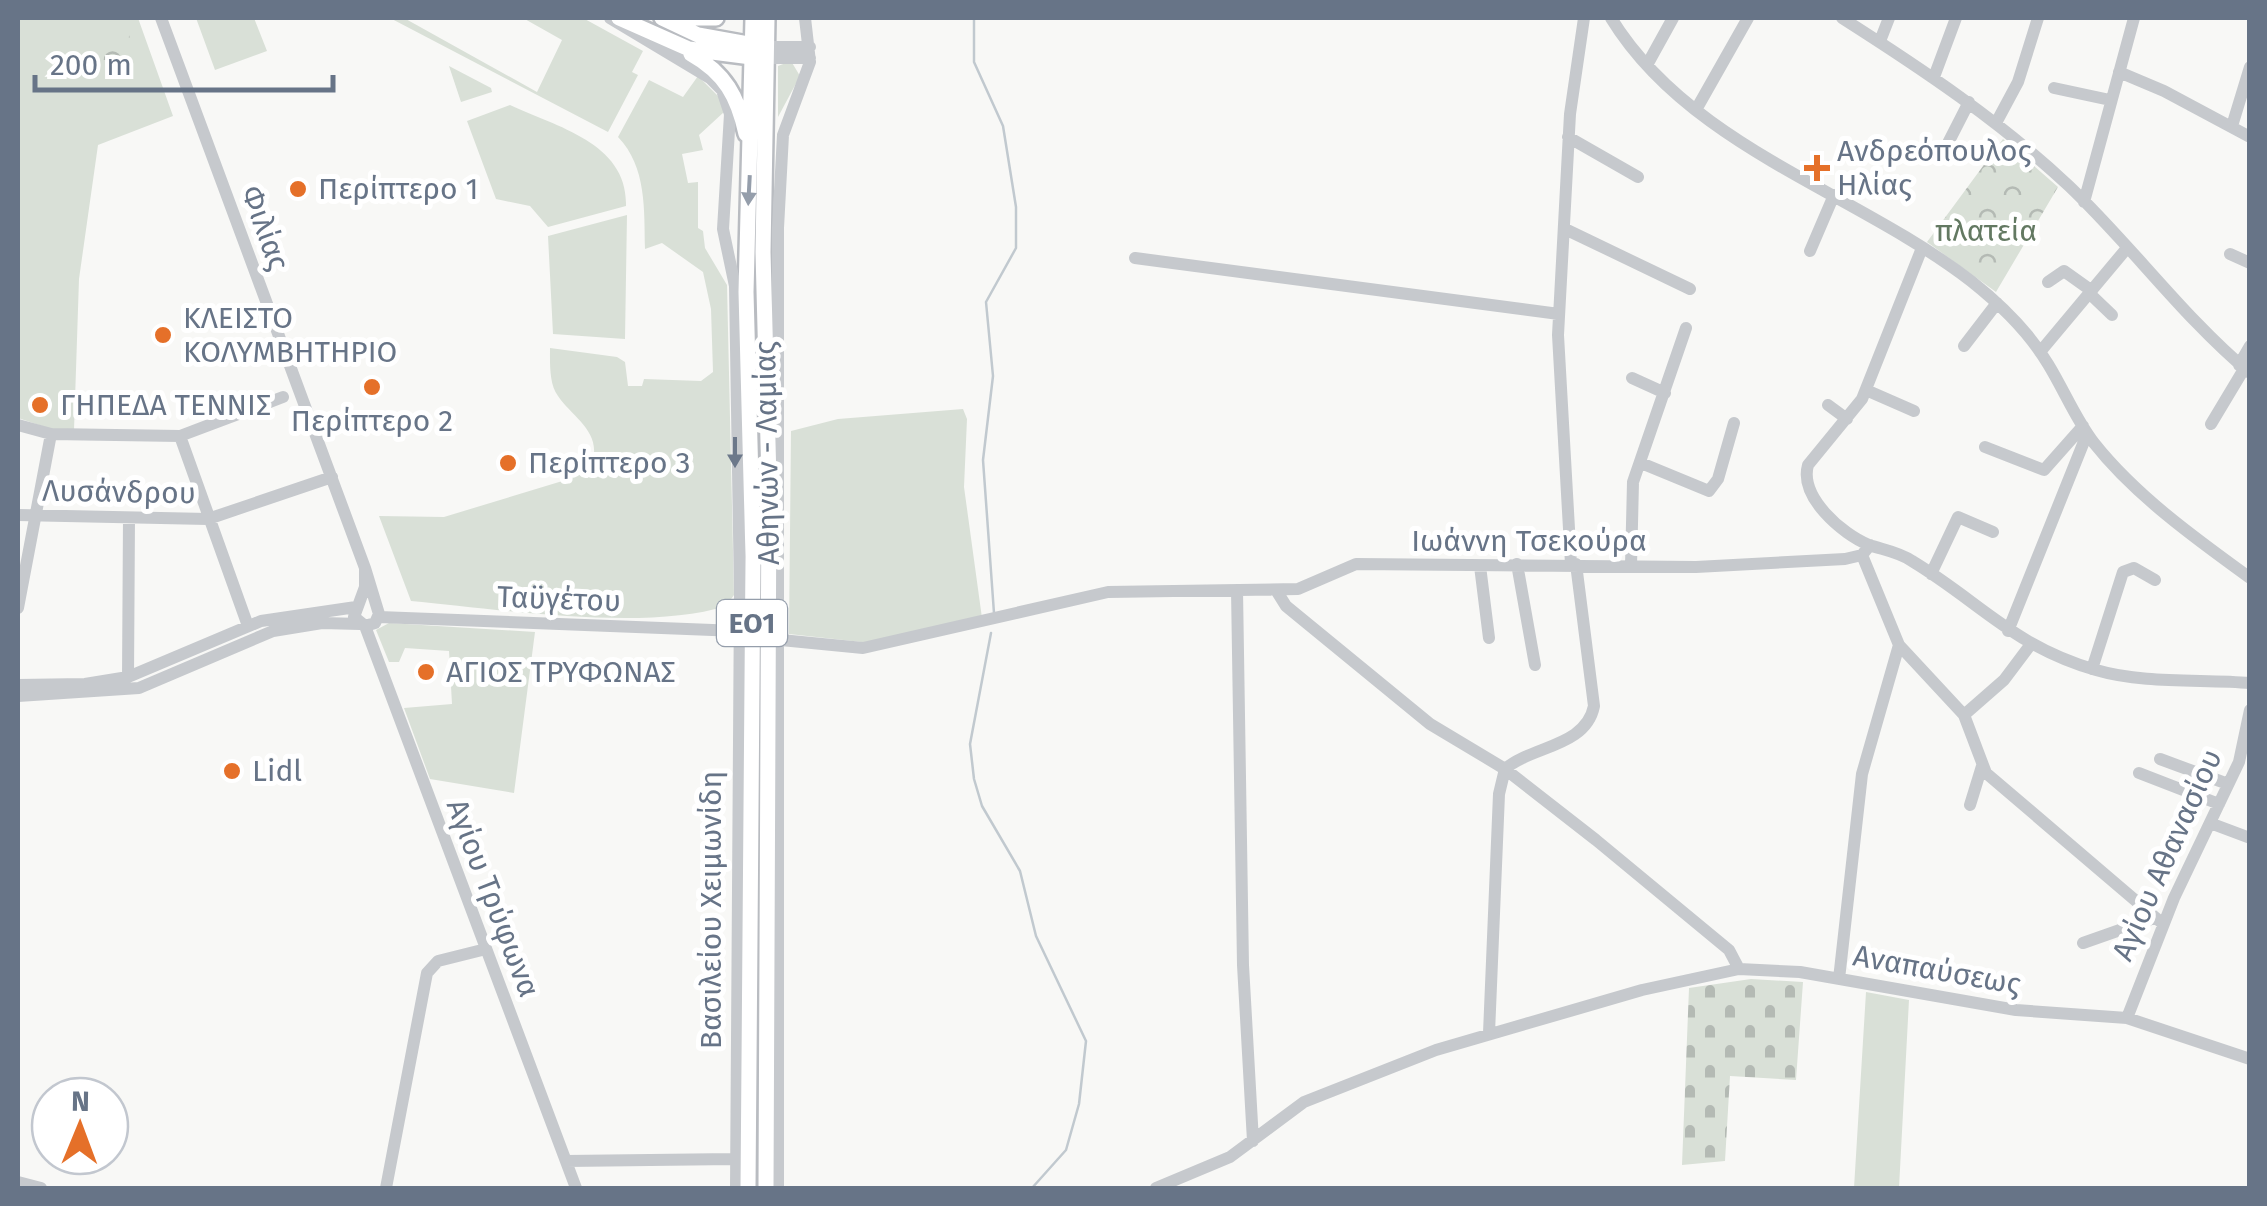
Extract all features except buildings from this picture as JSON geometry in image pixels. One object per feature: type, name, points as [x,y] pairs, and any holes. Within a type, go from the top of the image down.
[{"type":"main road","points":[[619,18],[666,40],[708,53],[760,52]]},
{"type":"main road","points":[[662,18],[698,35],[760,52]]},
{"type":"main road","points":[[680,18],[716,18]]},
{"type":"main road","name":"Αθηνών - Λαμίας","points":[[753,18],[760,52],[769,512],[763,1105],[766,1188]]},
{"type":"main road","name":"Αθηνών - Λαμίας","points":[[748,1188],[752,556],[746,272],[751,154],[767,18]]},
{"type":"main road","points":[[666,40],[724,78],[738,106],[751,154]]},
{"type":"street","name":"Φιλίας","points":[[161,18],[366,568],[377,611]]},
{"type":"street","name":"Βασιλείου Χειμωνίδη","points":[[610,18],[710,78],[728,103],[724,229],[735,286],[738,632],[736,1188]]},
{"type":"street","points":[[778,1188],[781,156],[784,128],[810,52],[805,18]]},
{"type":"street","points":[[1505,770],[1574,734],[1592,716],[1574,564],[1559,314],[1568,136],[1584,18]]},
{"type":"street","points":[[1610,18],[1647,65],[1697,108],[1922,248],[1997,303],[2040,352],[2085,430],[2125,477],[2250,578]]},
{"type":"street","points":[[1647,65],[1673,18]]},
{"type":"street","points":[[1697,108],[1748,18]]},
{"type":"street","points":[[1842,18],[1934,77],[1996,123],[2084,202],[2244,369]]},
{"type":"street","points":[[1880,42],[1888,18]]},
{"type":"street","points":[[1934,77],[1956,18]]},
{"type":"street","points":[[1996,123],[2018,82],[2038,18]]},
{"type":"street","points":[[2084,202],[2134,18]]},
{"type":"street","points":[[760,52],[810,52]]},
{"type":"street","points":[[2232,126],[2244,106],[2249,67]]},
{"type":"street","points":[[2119,72],[2250,137]]},
{"type":"street","points":[[2054,88],[2110,100]]},
{"type":"street","points":[[1944,151],[1970,102]]},
{"type":"street","points":[[1568,136],[1638,176]]},
{"type":"street","points":[[1810,251],[1834,195]]},
{"type":"street","points":[[1565,229],[1690,289]]},
{"type":"street","points":[[1922,248],[1866,390],[1847,419],[1814,456],[1807,478],[1827,514],[1866,550],[1899,645],[1964,714],[1982,766],[2008,795],[2158,921]]},
{"type":"street","points":[[2040,352],[2126,248]]},
{"type":"street","points":[[2230,254],[2250,264]]},
{"type":"street","points":[[1135,258],[1559,314]]},
{"type":"street","points":[[2048,282],[2064,271],[2112,315]]},
{"type":"street","points":[[1964,346],[1997,303]]},
{"type":"street","points":[[1631,566],[1631,494],[1686,328]]},
{"type":"street","points":[[2211,424],[2244,369],[2250,346]]},
{"type":"street","points":[[1632,378],[1666,392]]},
{"type":"street","points":[[1866,390],[1914,412]]},
{"type":"street","points":[[18,424],[51,434],[180,436],[283,397]]},
{"type":"street","points":[[1828,405],[1847,419]]},
{"type":"street","points":[[1641,463],[1709,490],[1718,479],[1734,423]]},
{"type":"street","points":[[1985,447],[2044,470],[2085,430]]},
{"type":"street","points":[[2008,631],[2085,430]]},
{"type":"street","points":[[18,608],[51,434]]},
{"type":"street","points":[[180,436],[248,626]]},
{"type":"street","name":"Λυσάνδρου","points":[[18,515],[208,520],[332,476]]},
{"type":"street","points":[[1930,574],[1958,516],[1993,532]]},
{"type":"street","points":[[128,677],[129,518]]},
{"type":"street","name":"Ιωάννη Τσεκούρα","points":[[780,640],[864,648],[1108,592],[1276,590],[1311,586],[1356,564],[1793,563],[1866,550],[1910,558],[2008,631],[2092,669],[2250,683]]},
{"type":"street","points":[[1517,564],[1536,665]]},
{"type":"street","points":[[1480,566],[1489,638]]},
{"type":"street","points":[[18,685],[85,684],[128,677],[248,626],[293,613],[358,604],[366,568]]},
{"type":"street","points":[[2092,669],[2123,572],[2134,568],[2155,580]]},
{"type":"street","points":[[1237,590],[1243,964],[1248,1116],[1254,1142]]},
{"type":"street","points":[[1276,590],[1286,606],[1406,706],[1505,770],[1729,950],[1739,968]]},
{"type":"street","name":"Ταϋγέτου","points":[[358,604],[377,611],[738,632]]},
{"type":"street","name":"Αγίου Τρύφωνα","points":[[358,604],[354,615],[362,625],[576,1188]]},
{"type":"street","points":[[18,696],[139,688],[273,631],[322,623],[362,625],[377,611]]},
{"type":"street","points":[[1964,714],[2004,680],[2031,644]]},
{"type":"street","points":[[1838,979],[1862,774],[1899,645]]},
{"type":"street","name":"Αγίου Αθανασίου","points":[[2126,1018],[2158,921],[2228,784],[2244,765],[2250,710]]},
{"type":"street","points":[[2160,760],[2228,784]]},
{"type":"street","points":[[1970,805],[1982,766]]},
{"type":"street","points":[[1489,1032],[1500,794],[1505,770]]},
{"type":"street","points":[[2139,773],[2219,804]]},
{"type":"street","points":[[2210,823],[2250,838]]},
{"type":"street","points":[[2083,944],[2158,921]]},
{"type":"street","points":[[386,1188],[427,973],[438,960],[486,949]]},
{"type":"street","name":"Αναπαύσεως","points":[[1156,1188],[1230,1157],[1304,1102],[1489,1032],[1739,968],[1774,968],[2016,1010],[2126,1018],[2250,1059]]},
{"type":"street","points":[[566,1161],[734,1159]]},
{"type":"street","points":[[18,1182],[42,1188]]},
{"type":"green space","points":[[18,18],[138,18],[173,116],[98,145],[79,279],[74,430],[54,430],[18,418]]},
{"type":"green space","points":[[107,18],[123,18],[136,55],[95,70]]},
{"type":"green space","points":[[196,18],[254,18],[267,51],[215,70]]},
{"type":"green space","points":[[390,18],[404,18],[537,92],[562,40],[523,18],[583,18],[643,51],[632,72],[638,75],[608,132]]},
{"type":"green space","points":[[791,61],[800,76],[778,117],[778,66]]},
{"type":"green space","points":[[449,66],[491,88],[492,92],[461,102]]},
{"type":"green space","points":[[698,76],[721,99],[724,112],[699,135],[703,150],[682,154],[688,183],[698,182],[698,228],[703,231],[705,248],[727,285],[734,595],[726,606],[693,614],[614,618],[411,601],[379,516],[444,517],[569,479],[591,465],[594,454],[590,435],[553,386],[550,348],[617,357],[625,362],[628,386],[642,386],[644,379],[701,381],[713,372],[711,309],[703,272],[662,243],[645,249],[639,175],[618,137],[649,80],[683,97]]},
{"type":"green space","points":[[510,105],[568,130],[603,152],[624,184],[626,206],[548,227],[530,206],[496,199],[467,121]]},
{"type":"green space","name":"πλατεία","points":[[2003,139],[2058,187],[1996,292],[1927,242]]},
{"type":"green space","points":[[627,215],[625,339],[553,334],[548,236]]},
{"type":"green space","points":[[963,409],[967,419],[964,487],[982,618],[880,644],[789,634],[791,431],[838,419]]},
{"type":"green space","points":[[389,623],[535,632],[514,793],[430,779],[404,708],[452,704],[449,651],[405,648],[399,662],[389,662],[376,630]]},
{"type":"green space","points":[[1751,979],[1803,982],[1796,1080],[1730,1076],[1725,1161],[1682,1165],[1689,988]]},
{"type":"green space","points":[[1866,992],[1909,1000],[1899,1188],[1854,1188]]},
{"type":"waterway","points":[[974,18],[974,62],[1003,126],[1016,207],[1016,248],[986,302],[993,376],[983,460],[994,613]]},
{"type":"waterway","points":[[991,633],[970,744],[974,779],[982,806],[1020,871],[1036,936],[1086,1041],[1079,1104],[1066,1150],[1032,1188]]},
{"type":"place","name":"Ανδρεόπουλος Ηλίας","points":[[1817,168]]},
{"type":"place","name":"Περίπτερο 1","points":[[298,189]]},
{"type":"place","name":"ΚΛΕΙΣΤΟ ΚΟΛΥΜΒΗΤΗΡΙΟ","points":[[163,335]]},
{"type":"place","name":"Περίπτερο 2","points":[[372,387]]},
{"type":"place","name":"ΓΗΠΕΔΑ ΤΕΝΝΙΣ","points":[[40,405]]},
{"type":"place","name":"Περίπτερο 3","points":[[508,463]]},
{"type":"place","name":"ΑΓΙΟΣ ΤΡΥΦΩΝΑΣ","points":[[426,672]]},
{"type":"place","name":"Lidl","points":[[232,771]]}]
